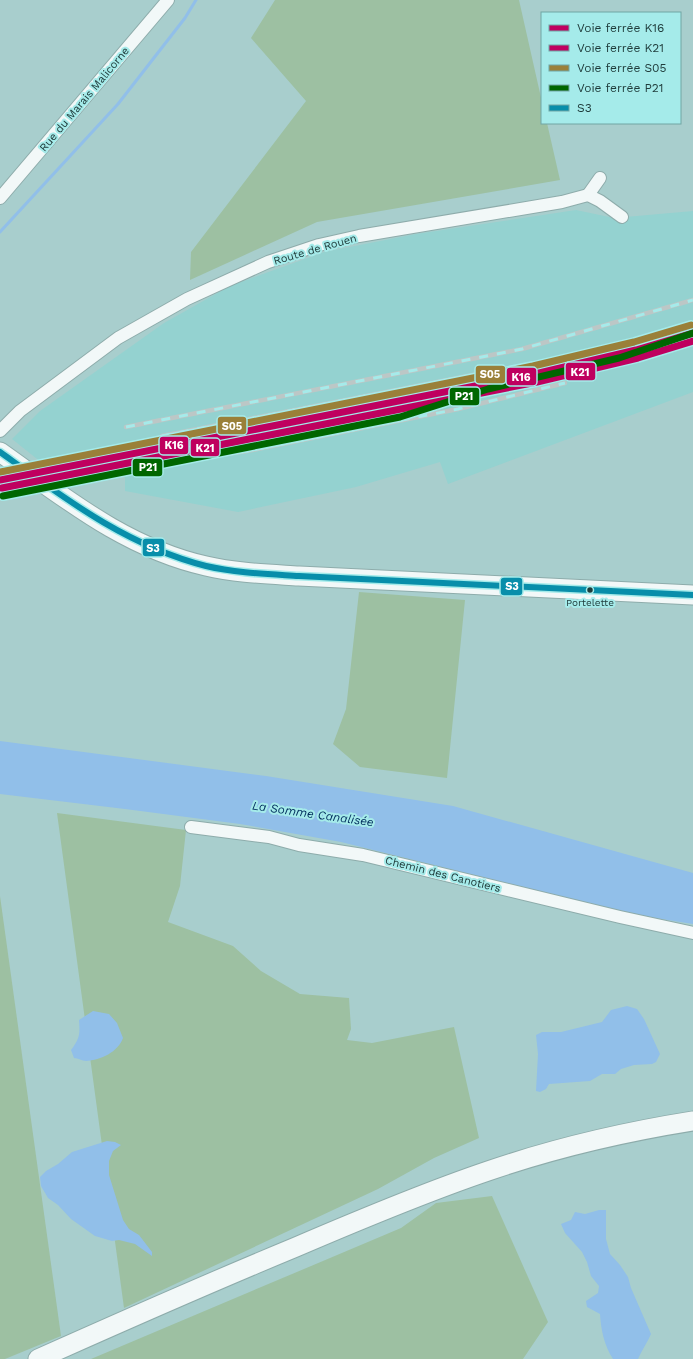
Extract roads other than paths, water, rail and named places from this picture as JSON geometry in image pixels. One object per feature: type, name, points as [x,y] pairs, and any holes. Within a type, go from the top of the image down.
[{"type":"main road","points":[[0,452],[76,507],[113,530],[148,547],[206,566],[246,572],[299,576],[693,595]]},
{"type":"main road","points":[[38,1359],[186,1294],[425,1194],[489,1170],[570,1146],[646,1128],[693,1120]]},
{"type":"street","name":"Rue du Marais Malicorne","points":[[0,198],[168,0]]},
{"type":"street","points":[[600,178],[588,195],[604,203],[622,217]]},
{"type":"street","name":"Route de Rouen","points":[[0,431],[20,411],[118,338],[187,299],[268,262],[319,245],[359,236],[452,219],[562,202],[588,195]]},
{"type":"street","name":"Chemin des Canotiers","points":[[191,827],[269,837],[299,845],[363,855],[620,917],[693,932]]},
{"type":"water","name":"La Somme Canalisée","points":[[0,741],[266,776],[453,806],[693,873],[693,924],[630,914],[341,842],[240,824],[0,794]]},
{"type":"water","points":[[627,1006],[637,1009],[644,1019],[660,1054],[656,1062],[652,1064],[634,1065],[621,1069],[615,1074],[602,1074],[590,1081],[549,1084],[546,1089],[540,1092],[536,1091],[538,1054],[536,1035],[542,1032],[561,1032],[602,1022],[611,1010]]},
{"type":"water","points":[[93,1011],[109,1014],[117,1023],[123,1038],[121,1043],[113,1051],[97,1059],[86,1061],[74,1058],[71,1050],[79,1036],[79,1020]]},
{"type":"water","points":[[107,1141],[115,1142],[121,1145],[113,1151],[109,1161],[109,1175],[123,1220],[129,1229],[139,1235],[152,1252],[152,1256],[135,1244],[119,1240],[112,1241],[95,1236],[71,1219],[58,1205],[48,1198],[41,1186],[40,1177],[72,1152]]},
{"type":"water","points":[[599,1210],[606,1210],[606,1239],[610,1254],[628,1277],[631,1288],[651,1334],[638,1359],[613,1359],[610,1354],[601,1326],[600,1314],[587,1307],[586,1301],[598,1293],[599,1286],[591,1276],[582,1252],[565,1233],[561,1224],[571,1220],[575,1212],[585,1214]]},
{"type":"waterway","points":[[0,232],[118,104],[185,18],[196,0]]},
{"type":"railway","points":[[126,427],[522,349],[693,300]]},
{"type":"railway","points":[[162,436],[503,369]]},
{"type":"railway","points":[[82,478],[138,467],[247,451],[458,409],[565,383]]},
{"type":"rail line","name":"S05","points":[[0,472],[533,366],[634,342],[691,325]]},
{"type":"rail line","name":"K16","points":[[0,480],[535,374],[636,350],[693,333]]},
{"type":"rail line","name":"P21","points":[[3,496],[400,417],[488,389],[619,358],[693,333]]},
{"type":"rail line","name":"K21","points":[[2,488],[537,382],[638,358],[693,341]]},
{"type":"place","name":"Portelette","points":[[590,590]]}]
